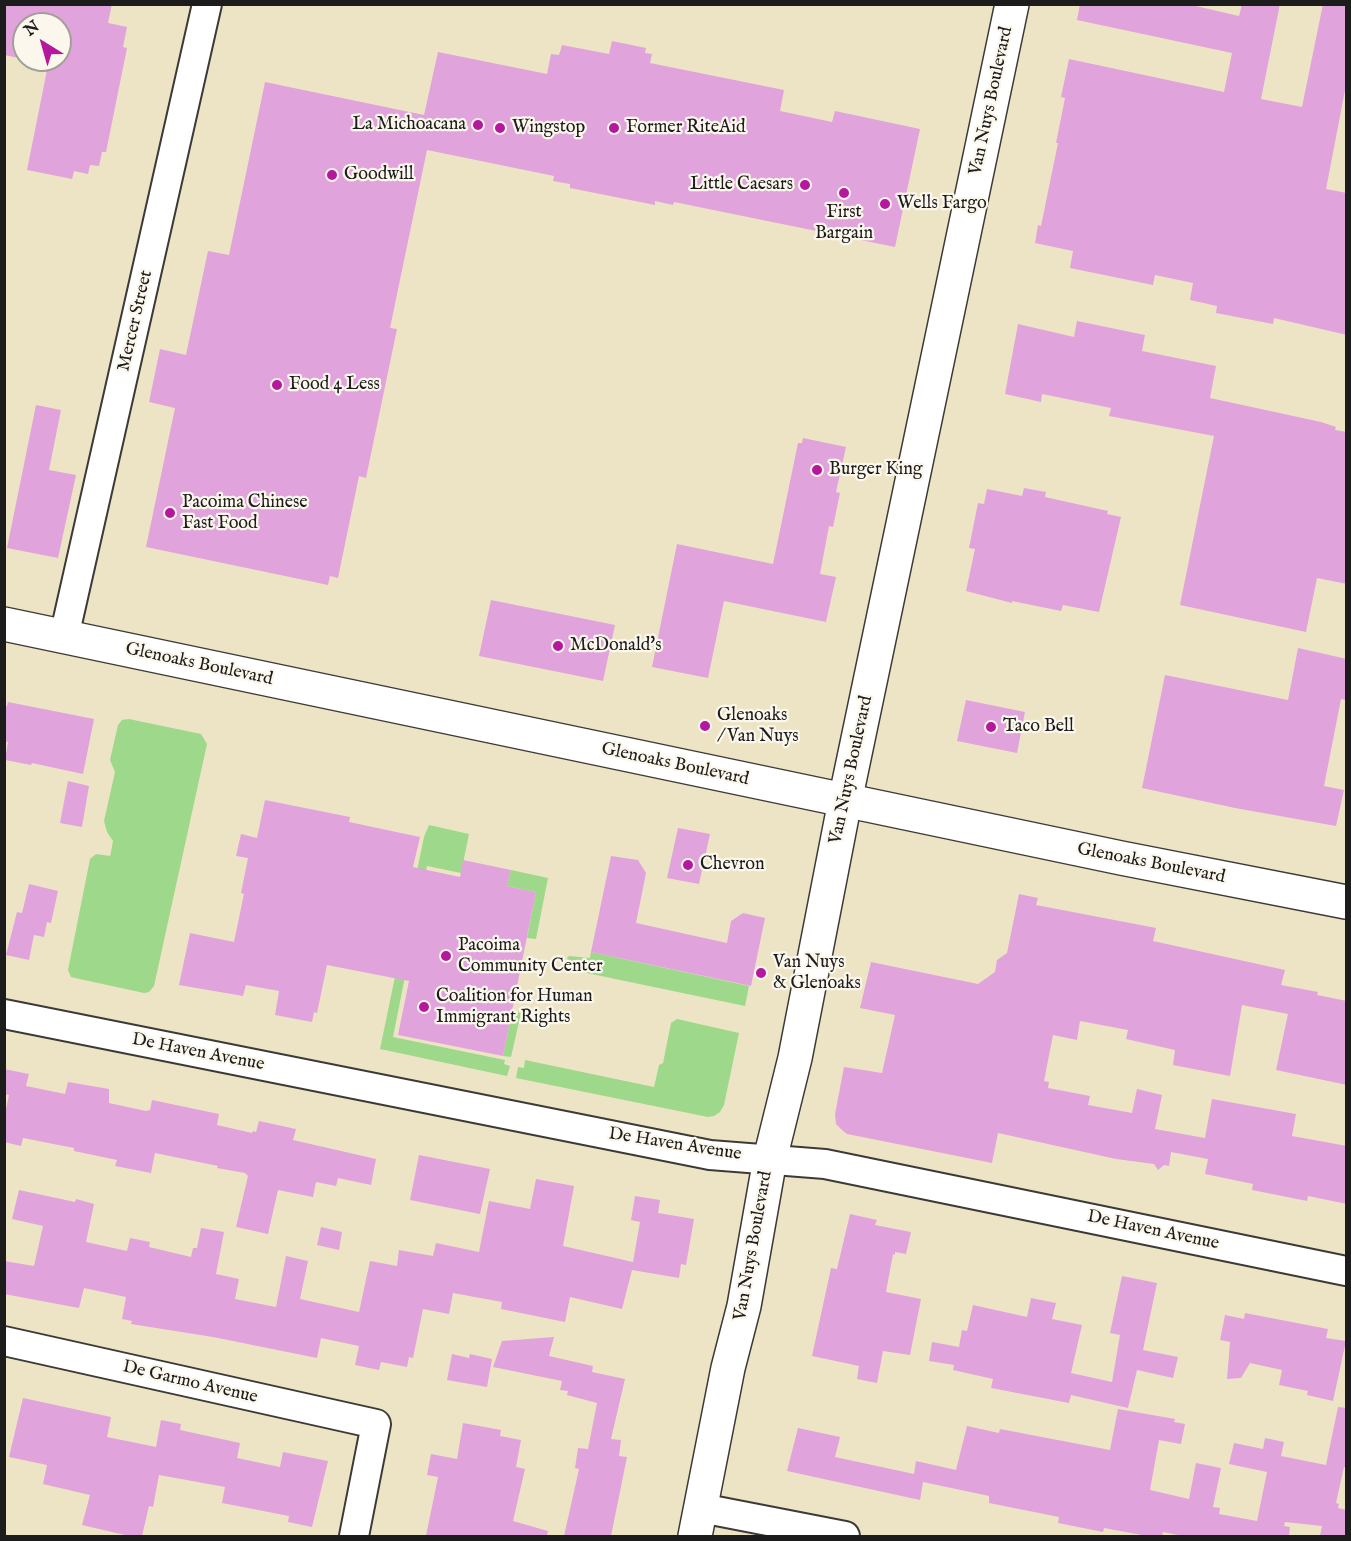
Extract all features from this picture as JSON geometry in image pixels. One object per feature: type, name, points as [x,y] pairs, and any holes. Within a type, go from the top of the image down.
[{"type":"main road","name":"Van Nuys Boulevard","points":[[698,1522],[728,1368],[744,1306],[770,1159],[795,1058],[845,801],[1012,4]]},
{"type":"main road","name":"Glenoaks Boulevard","points":[[4,624],[1120,858],[1347,902]]},
{"type":"street","name":"Mercer Street","points":[[64,637],[207,4]]},
{"type":"street","name":"De Haven Avenue","points":[[4,1014],[710,1155],[825,1164],[1347,1271]]},
{"type":"street","name":"De Garmo Avenue","points":[[4,1341],[376,1424],[354,1536]]},
{"type":"street","points":[[698,1522],[845,1536]]},
{"type":"green space","points":[[129,719],[201,734],[207,744],[154,986],[149,992],[144,993],[71,977],[68,970],[90,859],[96,854],[110,856],[111,852],[113,841],[104,821],[115,772],[110,760],[118,725],[122,720]]},
{"type":"green space","points":[[429,825],[469,834],[461,873],[427,866],[393,1037],[505,1060],[504,1064],[510,1066],[507,1076],[380,1049],[424,837]]},
{"type":"green space","points":[[511,870],[548,878],[536,939],[527,938],[536,892],[507,886]]},
{"type":"green space","points":[[591,952],[749,986],[745,1006],[577,971],[569,965],[567,958],[569,956],[590,958]]},
{"type":"green space","points":[[512,1011],[521,1013],[511,1057],[503,1056]]},
{"type":"green space","points":[[677,1019],[739,1033],[724,1105],[714,1116],[708,1117],[516,1078],[518,1067],[524,1068],[525,1060],[654,1087],[659,1065],[663,1063],[671,1023]]},
{"type":"building","points":[[4,4],[112,4],[108,23],[127,27],[123,47],[127,48],[106,152],[102,152],[99,166],[90,165],[88,174],[74,171],[72,179],[27,170],[47,72],[72,72],[72,12],[12,12],[12,57],[4,55]]},
{"type":"building","points":[[1080,4],[1187,4],[1239,16],[1242,4],[1280,4],[1261,99],[1302,107],[1323,4],[1347,4],[1347,80],[1326,189],[1347,193],[1347,335],[1274,318],[1273,324],[1216,313],[1217,306],[1190,300],[1193,283],[1155,275],[1153,285],[1070,268],[1073,251],[1035,243],[1038,225],[1041,226],[1058,143],[1056,143],[1065,98],[1061,97],[1069,59],[1224,92],[1232,53],[1077,20]]},
{"type":"building","points":[[612,41],[646,48],[645,53],[652,54],[650,63],[784,90],[780,111],[832,122],[835,111],[920,129],[895,247],[674,202],[673,205],[655,201],[655,205],[570,188],[570,184],[553,181],[554,176],[427,150],[390,328],[397,329],[366,478],[359,476],[338,578],[330,576],[328,585],[146,547],[175,408],[149,402],[160,349],[186,355],[208,251],[229,255],[265,82],[424,115],[438,52],[547,74],[551,54],[559,55],[562,45],[609,54]]},
{"type":"building","points":[[1077,321],[1145,335],[1142,351],[1216,366],[1210,398],[1321,422],[1336,427],[1335,430],[1347,432],[1347,584],[1317,578],[1306,632],[1180,605],[1214,436],[1109,416],[1111,408],[1042,394],[1041,402],[1005,394],[1018,324],[1074,337]]},
{"type":"building","points":[[36,405],[61,410],[49,470],[76,475],[58,558],[7,548]]},
{"type":"building","points":[[803,438],[846,447],[836,492],[840,493],[833,527],[829,526],[820,574],[836,577],[826,622],[724,601],[708,678],[652,667],[677,544],[773,564],[798,443],[802,443]]},
{"type":"building","points":[[1024,488],[1046,492],[1045,497],[1108,511],[1107,514],[1121,517],[1099,612],[1063,605],[1061,611],[1012,601],[1012,603],[966,591],[975,549],[969,548],[978,503],[984,504],[987,489],[1022,496]]},
{"type":"building","points":[[491,600],[615,625],[603,681],[479,656]]},
{"type":"building","points":[[1298,648],[1347,659],[1347,700],[1341,699],[1324,786],[1344,790],[1336,826],[1142,788],[1165,675],[1288,700]]},
{"type":"building","name":"Taco Bell","points":[[966,700],[1025,712],[1017,753],[957,741]]},
{"type":"building","points":[[8,702],[94,719],[83,774],[32,763],[31,765],[5,760],[8,742],[4,741],[4,706],[7,706]]},
{"type":"building","points":[[68,781],[89,786],[82,827],[60,823]]},
{"type":"building","points":[[265,800],[350,817],[349,822],[420,837],[413,867],[460,877],[463,860],[511,870],[507,886],[536,892],[503,1056],[398,1035],[409,981],[327,965],[317,1013],[314,1012],[312,1022],[275,1015],[279,991],[246,985],[243,996],[179,985],[190,933],[234,942],[244,894],[241,893],[248,858],[236,856],[241,834],[257,838]]},
{"type":"building","points":[[678,828],[710,834],[699,884],[667,878]]},
{"type":"building","points":[[611,856],[638,860],[646,873],[636,923],[727,943],[731,921],[743,913],[765,918],[751,986],[591,952]]},
{"type":"building","points":[[29,884],[58,891],[51,923],[47,922],[44,937],[34,935],[29,960],[6,955],[17,912],[22,913]]},
{"type":"building","points":[[1019,894],[1038,898],[1036,905],[1156,928],[1153,941],[1285,970],[1281,985],[1318,992],[1317,995],[1347,1001],[1347,1085],[1276,1070],[1288,1014],[1242,1005],[1230,1076],[1173,1065],[1175,1050],[1126,1039],[1128,1030],[1080,1021],[1077,1040],[1053,1035],[1044,1081],[1049,1082],[1048,1088],[1090,1096],[1088,1105],[1132,1113],[1137,1089],[1162,1095],[1155,1129],[1205,1138],[1212,1099],[1296,1114],[1292,1136],[1347,1146],[1347,1204],[1308,1196],[1307,1201],[1252,1190],[1253,1184],[1205,1174],[1208,1159],[1171,1152],[1169,1166],[1164,1165],[1158,1170],[1154,1164],[1116,1159],[998,1133],[992,1163],[847,1134],[842,1130],[836,1124],[835,1114],[844,1067],[882,1073],[895,1015],[860,1008],[871,962],[978,984],[995,972],[997,960],[1007,953]]},
{"type":"building","points":[[4,1069],[29,1074],[26,1086],[65,1094],[68,1082],[109,1089],[109,1103],[146,1111],[150,1110],[152,1100],[219,1114],[217,1125],[252,1133],[256,1132],[259,1121],[296,1129],[293,1140],[376,1159],[371,1185],[338,1178],[336,1186],[316,1182],[313,1197],[278,1190],[268,1234],[236,1227],[248,1176],[245,1173],[155,1153],[151,1173],[115,1166],[117,1160],[74,1151],[74,1148],[23,1138],[21,1146],[4,1142],[4,1118],[9,1095],[4,1094]]},
{"type":"building","points":[[419,1155],[490,1169],[480,1214],[410,1200]]},
{"type":"building","points":[[536,1179],[574,1186],[563,1246],[633,1262],[640,1222],[631,1220],[635,1196],[660,1200],[658,1213],[694,1219],[686,1265],[681,1264],[679,1278],[632,1270],[622,1309],[570,1297],[565,1322],[501,1309],[502,1302],[453,1293],[449,1314],[423,1309],[413,1358],[409,1357],[407,1367],[381,1362],[379,1370],[355,1365],[359,1346],[321,1338],[317,1358],[213,1337],[131,1324],[132,1321],[122,1319],[126,1297],[84,1288],[79,1308],[4,1294],[4,1261],[34,1266],[43,1226],[12,1219],[19,1190],[94,1204],[86,1242],[127,1251],[130,1238],[150,1242],[149,1247],[191,1257],[193,1248],[197,1248],[201,1228],[224,1232],[216,1274],[239,1279],[235,1299],[276,1307],[286,1256],[308,1261],[300,1299],[359,1312],[370,1261],[397,1266],[399,1250],[433,1256],[436,1243],[479,1252],[489,1201],[530,1209]]},
{"type":"building","points":[[850,1214],[877,1220],[875,1225],[911,1232],[906,1254],[895,1252],[895,1255],[893,1254],[886,1292],[921,1299],[910,1355],[883,1351],[877,1383],[857,1379],[859,1366],[812,1356],[831,1268],[837,1269]]},
{"type":"building","points":[[321,1227],[342,1232],[339,1250],[317,1245]]},
{"type":"building","points":[[1122,1276],[1157,1283],[1143,1350],[1178,1357],[1173,1378],[1137,1370],[1128,1408],[1071,1395],[1069,1403],[991,1388],[993,1379],[953,1370],[954,1365],[929,1361],[932,1342],[959,1347],[962,1330],[967,1331],[973,1305],[1027,1317],[1031,1298],[1056,1303],[1052,1319],[1082,1325],[1071,1373],[1112,1382],[1120,1335],[1110,1333]]},
{"type":"building","points":[[1245,1313],[1328,1329],[1326,1338],[1346,1341],[1333,1401],[1307,1395],[1308,1391],[1279,1385],[1282,1370],[1250,1363],[1241,1378],[1227,1379],[1230,1342],[1220,1340],[1225,1315],[1244,1319]]},
{"type":"building","points":[[554,1337],[549,1356],[593,1366],[592,1372],[625,1379],[611,1439],[621,1440],[619,1456],[627,1457],[611,1536],[564,1536],[579,1469],[575,1468],[578,1448],[588,1449],[597,1403],[567,1395],[568,1391],[560,1390],[562,1381],[493,1367],[502,1341]]},
{"type":"building","points":[[452,1354],[469,1358],[470,1354],[492,1359],[487,1387],[447,1380]]},
{"type":"building","points":[[23,1398],[111,1417],[107,1437],[156,1447],[161,1420],[181,1424],[180,1430],[240,1443],[237,1458],[280,1467],[283,1452],[328,1461],[312,1527],[288,1522],[289,1516],[222,1503],[225,1487],[159,1475],[153,1507],[149,1506],[142,1536],[129,1536],[82,1525],[90,1495],[43,1484],[47,1465],[9,1457]]},
{"type":"building","points":[[1338,1407],[1347,1408],[1347,1468],[1344,1467],[1336,1503],[1339,1504],[1338,1508],[1347,1510],[1347,1536],[1320,1536],[1322,1526],[1285,1522],[1284,1526],[1290,1527],[1289,1536],[1183,1536],[1163,1532],[1162,1536],[1147,1536],[1104,1528],[1103,1532],[1058,1523],[1059,1517],[989,1503],[989,1496],[923,1482],[920,1500],[787,1471],[798,1428],[840,1437],[835,1457],[914,1474],[916,1461],[956,1470],[967,1426],[999,1433],[1000,1429],[1110,1450],[1118,1409],[1175,1419],[1174,1422],[1185,1424],[1181,1444],[1159,1440],[1150,1490],[1189,1499],[1196,1463],[1221,1468],[1213,1507],[1220,1508],[1219,1514],[1257,1521],[1267,1472],[1229,1464],[1234,1443],[1263,1449],[1265,1438],[1284,1442],[1281,1456],[1326,1465]]},
{"type":"building","points":[[463,1423],[501,1430],[500,1436],[521,1440],[516,1467],[525,1469],[513,1521],[548,1531],[547,1536],[426,1536],[438,1477],[427,1475],[431,1454],[457,1459]]},
{"type":"place","name":"La Michoacana","points":[[478,125]]},
{"type":"place","name":"Wingstop","points":[[500,128]]},
{"type":"place","name":"Former RiteAid","points":[[614,128]]},
{"type":"place","name":"Goodwill","points":[[332,175]]},
{"type":"place","name":"Little Caesars","points":[[805,185]]},
{"type":"place","name":"First Bargain","points":[[844,193]]},
{"type":"place","name":"Wells Fargo","points":[[885,204]]},
{"type":"place","name":"Food 4 Less","points":[[277,385]]},
{"type":"place","name":"Burger King","points":[[817,470]]},
{"type":"place","name":"Pacoima Chinese Fast Food","points":[[170,513]]},
{"type":"place","name":"McDonald's","points":[[558,646]]},
{"type":"place","name":"Glenoaks / Van Nuys","points":[[705,726]]},
{"type":"place","name":"Taco Bell","points":[[991,727]]},
{"type":"place","name":"Chevron","points":[[688,865]]},
{"type":"place","name":"Pacoima Community Center","points":[[446,956]]},
{"type":"place","name":"Van Nuys & Glenoaks","points":[[761,973]]},
{"type":"place","name":"Coalition for Human Immigrant Rights","points":[[424,1007]]}]
